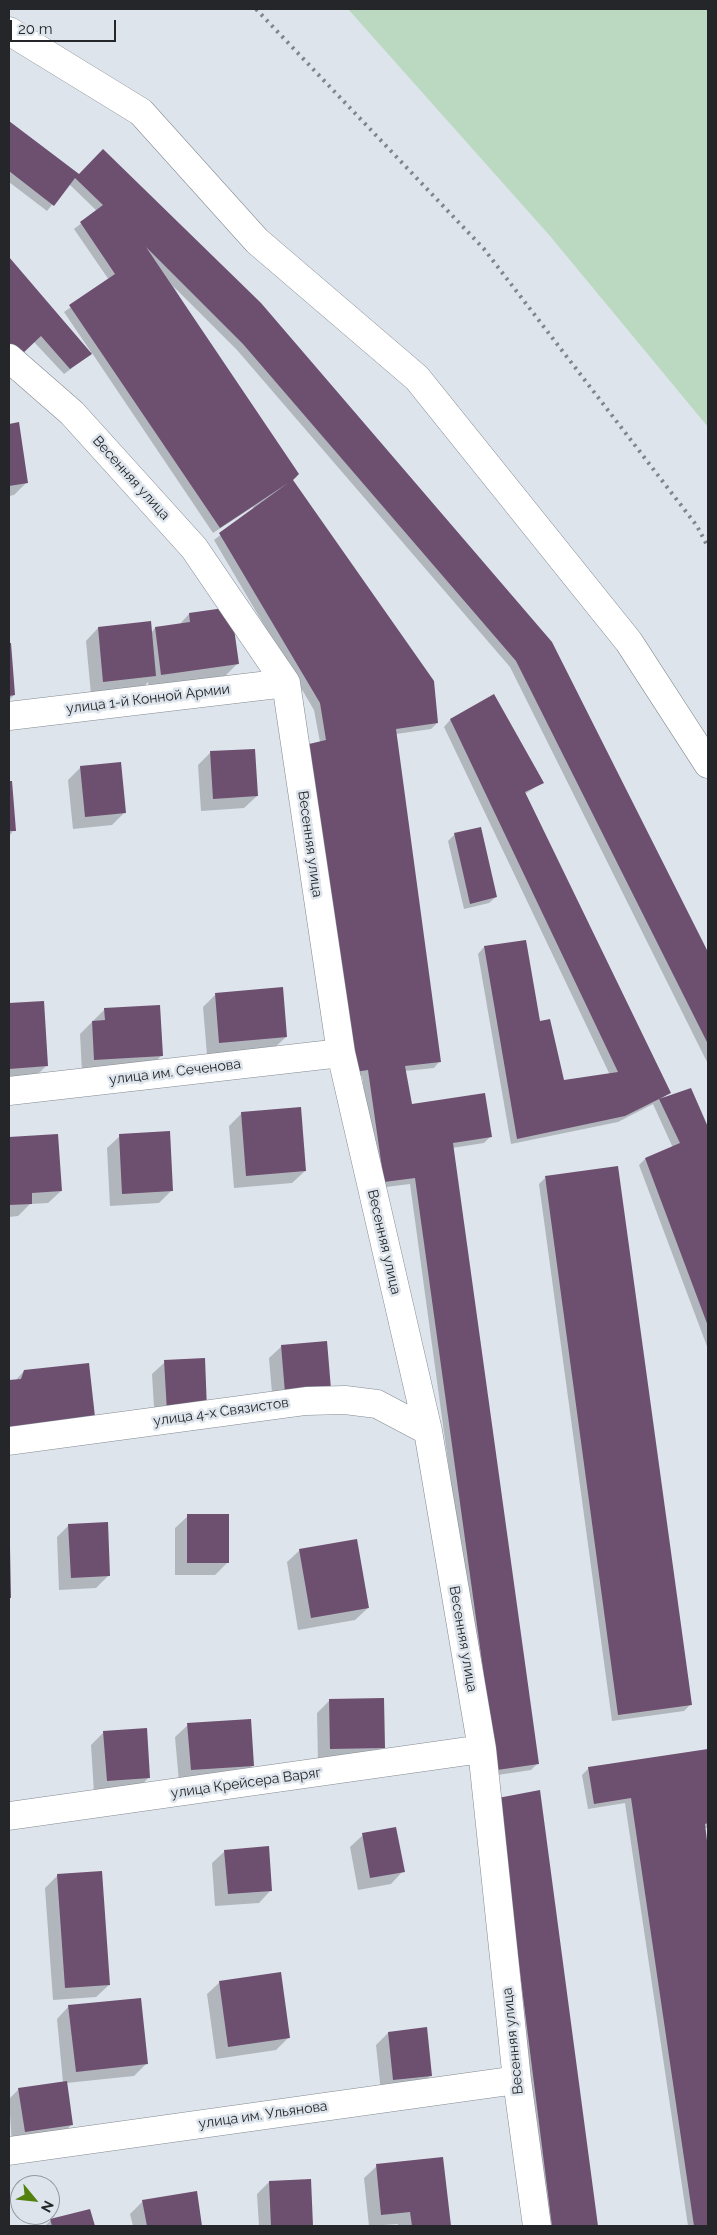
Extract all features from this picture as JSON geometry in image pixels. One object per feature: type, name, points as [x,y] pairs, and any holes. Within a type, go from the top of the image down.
[{"type":"street","points":[[9,31],[141,112],[257,241],[417,378],[629,642],[708,764]]},
{"type":"street","name":"Весенняя улица","points":[[12,365],[72,413],[194,548],[286,683],[341,1053],[428,1431],[482,1749],[516,2080],[537,2226]]},
{"type":"street","name":"улица 1-й Конной Армии","points":[[9,716],[286,683]]},
{"type":"street","name":"улица им. Сеченова","points":[[9,1091],[341,1053]]},
{"type":"street","name":"улица 4-х Связистов","points":[[9,1441],[306,1401],[345,1400],[377,1404],[428,1431]]},
{"type":"street","name":"улица Крейсера Варяг","points":[[9,1816],[482,1749]]},
{"type":"street","name":"улица им. Ульянова","points":[[9,2151],[516,2080]]},
{"type":"green space","points":[[348,9],[708,9],[708,427],[550,236]]},
{"type":"building","points":[[9,121],[79,174],[103,149],[261,303],[552,642],[708,952],[708,1044],[516,661],[243,344],[146,247],[299,474],[293,480],[434,681],[438,723],[396,729],[441,1062],[405,1066],[412,1104],[485,1093],[492,1137],[453,1143],[539,1764],[497,1770],[415,1178],[384,1182],[368,1070],[355,1072],[309,744],[326,740],[320,703],[219,533],[288,483],[220,528],[69,305],[115,274],[80,222],[103,205],[75,178],[54,206],[9,171]]},
{"type":"building","points":[[9,257],[92,354],[70,369],[41,336],[20,356],[9,343]]},
{"type":"building","points":[[19,422],[28,483],[9,486],[9,424]]},
{"type":"building","points":[[231,607],[239,664],[161,675],[155,627],[190,622],[189,613]]},
{"type":"building","points":[[151,621],[156,676],[103,682],[98,627]]},
{"type":"building","points":[[9,643],[11,643],[15,695],[9,696]]},
{"type":"building","points":[[494,694],[544,783],[525,792],[671,1093],[625,1116],[517,1139],[484,946],[526,940],[540,1021],[550,1019],[564,1080],[618,1072],[450,719]]},
{"type":"building","points":[[255,749],[258,796],[213,799],[210,751]]},
{"type":"building","points":[[121,762],[126,813],[85,817],[80,766]]},
{"type":"building","points":[[9,781],[12,781],[16,831],[9,831]]},
{"type":"building","points":[[481,827],[497,897],[470,904],[454,833]]},
{"type":"building","points":[[283,987],[287,1037],[219,1043],[215,993]]},
{"type":"building","points":[[44,1001],[48,1066],[9,1069],[9,1003]]},
{"type":"building","points":[[160,1005],[163,1056],[94,1060],[92,1021],[105,1020],[104,1008]]},
{"type":"building","points":[[691,1088],[708,1127],[708,1326],[645,1158],[680,1143],[659,1099]]},
{"type":"building","points":[[301,1107],[306,1171],[246,1176],[241,1112]]},
{"type":"building","points":[[170,1131],[173,1191],[122,1194],[119,1134]]},
{"type":"building","points":[[58,1134],[62,1191],[32,1193],[32,1204],[9,1205],[9,1137]]},
{"type":"building","points":[[618,1166],[692,1705],[618,1715],[545,1176]]},
{"type":"building","points":[[327,1341],[331,1389],[285,1393],[281,1345]]},
{"type":"building","points":[[205,1358],[207,1410],[167,1412],[164,1360]]},
{"type":"building","points":[[89,1363],[95,1417],[9,1428],[9,1380],[21,1379],[24,1370]]},
{"type":"building","points":[[187,1514],[229,1514],[229,1563],[187,1563]]},
{"type":"building","points":[[108,1522],[110,1576],[71,1578],[68,1524]]},
{"type":"building","points":[[357,1539],[369,1608],[311,1618],[299,1549]]},
{"type":"building","points":[[10,1548],[11,1598],[9,1598]]},
{"type":"building","points":[[384,1698],[385,1748],[330,1749],[329,1699]]},
{"type":"building","points":[[251,1719],[254,1766],[191,1770],[187,1723]]},
{"type":"building","points":[[147,1728],[150,1778],[107,1781],[103,1731]]},
{"type":"building","points":[[708,1749],[708,1823],[705,1824],[708,1849],[708,2226],[694,2226],[631,1798],[594,1804],[588,1767]]},
{"type":"building","points":[[540,1790],[598,2226],[552,2226],[498,1798]]},
{"type":"building","points":[[396,1827],[405,1872],[370,1878],[362,1833]]},
{"type":"building","points":[[269,1846],[272,1891],[228,1894],[224,1850]]},
{"type":"building","points":[[102,1871],[110,1985],[65,1988],[57,1874]]},
{"type":"building","points":[[281,1972],[290,2038],[228,2047],[219,1981]]},
{"type":"building","points":[[141,1998],[148,2064],[76,2072],[68,2005]]},
{"type":"building","points":[[427,2027],[432,2076],[393,2080],[388,2032]]},
{"type":"building","points":[[67,2081],[73,2125],[25,2132],[18,2088]]},
{"type":"building","points":[[443,2157],[451,2226],[412,2226],[410,2212],[381,2215],[376,2164]]},
{"type":"building","points":[[311,2179],[313,2226],[271,2226],[269,2181]]},
{"type":"building","points":[[197,2191],[202,2226],[147,2226],[142,2200]]},
{"type":"building","points":[[90,2209],[95,2226],[52,2226],[60,2225],[60,2216]]},
{"type":"railway","points":[[256,9],[484,249],[697,526],[708,547]]}]
